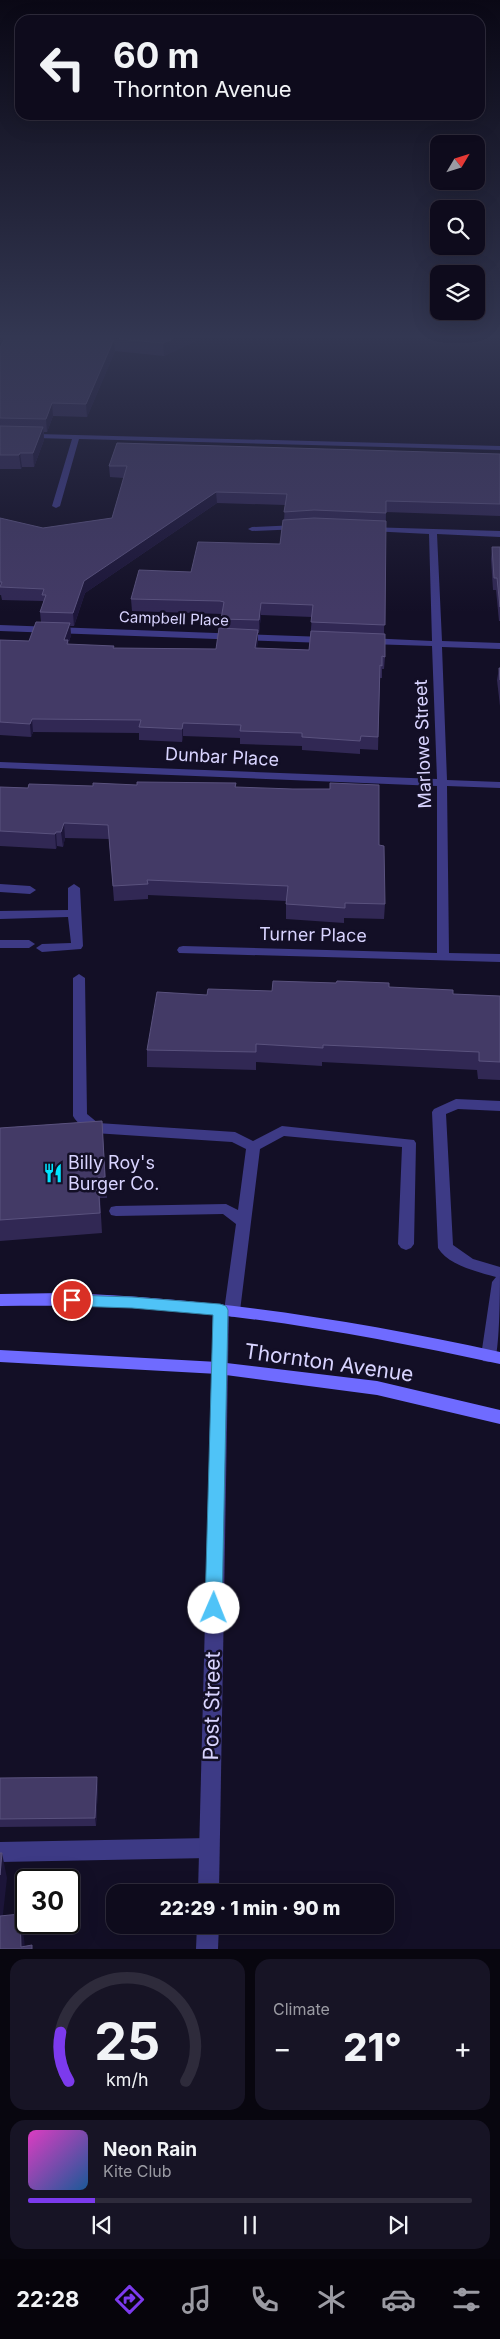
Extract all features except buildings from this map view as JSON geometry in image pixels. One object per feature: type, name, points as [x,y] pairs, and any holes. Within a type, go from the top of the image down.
[{"type":"street","points":[[0,435],[500,448]]},
{"type":"street","points":[[56,506],[76,437]]},
{"type":"street","points":[[252,529],[305,527]]},
{"type":"street","points":[[363,529],[500,534]]},
{"type":"street","name":"Marlowe Street","points":[[433,532],[442,784],[443,955]]},
{"type":"street","name":"Campbell Place","points":[[0,628],[337,640]]},
{"type":"street","points":[[357,641],[500,646]]},
{"type":"street","name":"Dunbar Place","points":[[0,764],[500,785]]},
{"type":"street","points":[[0,888],[30,890]]},
{"type":"street","points":[[42,948],[77,946],[74,888]]},
{"type":"street","points":[[0,914],[74,913]]},
{"type":"street","points":[[0,944],[29,944]]},
{"type":"street","name":"Turner Place","points":[[183,950],[443,955],[500,958]]},
{"type":"street","points":[[79,978],[80,1116],[94,1128],[236,1137],[253,1147],[282,1131],[408,1143],[406,1244]]},
{"type":"street","points":[[500,1106],[456,1104],[439,1112],[446,1248],[468,1263],[500,1273]]},
{"type":"street","name":"Post Street","points":[[208,1884],[218,1368],[226,1310],[243,1222],[253,1147]]},
{"type":"street","points":[[116,1211],[226,1209],[243,1222]]},
{"type":"street","points":[[494,1357],[500,1282]]},
{"type":"street","name":"Thornton Avenue","points":[[0,1300],[132,1302],[226,1310],[312,1320],[402,1336],[494,1357]]},
{"type":"street","name":"Thornton Avenue","points":[[0,1356],[218,1368],[377,1388],[500,1417]]},
{"type":"street","points":[[0,1852],[209,1848]]},
{"type":"street","points":[[207,1949],[208,1934]]},
{"type":"place","name":"Billy Roy's Burger Co.","points":[[53,1173]]},
{"type":"route","points":[[72,1300],[132,1302],[220,1310],[214,1608]]}]
